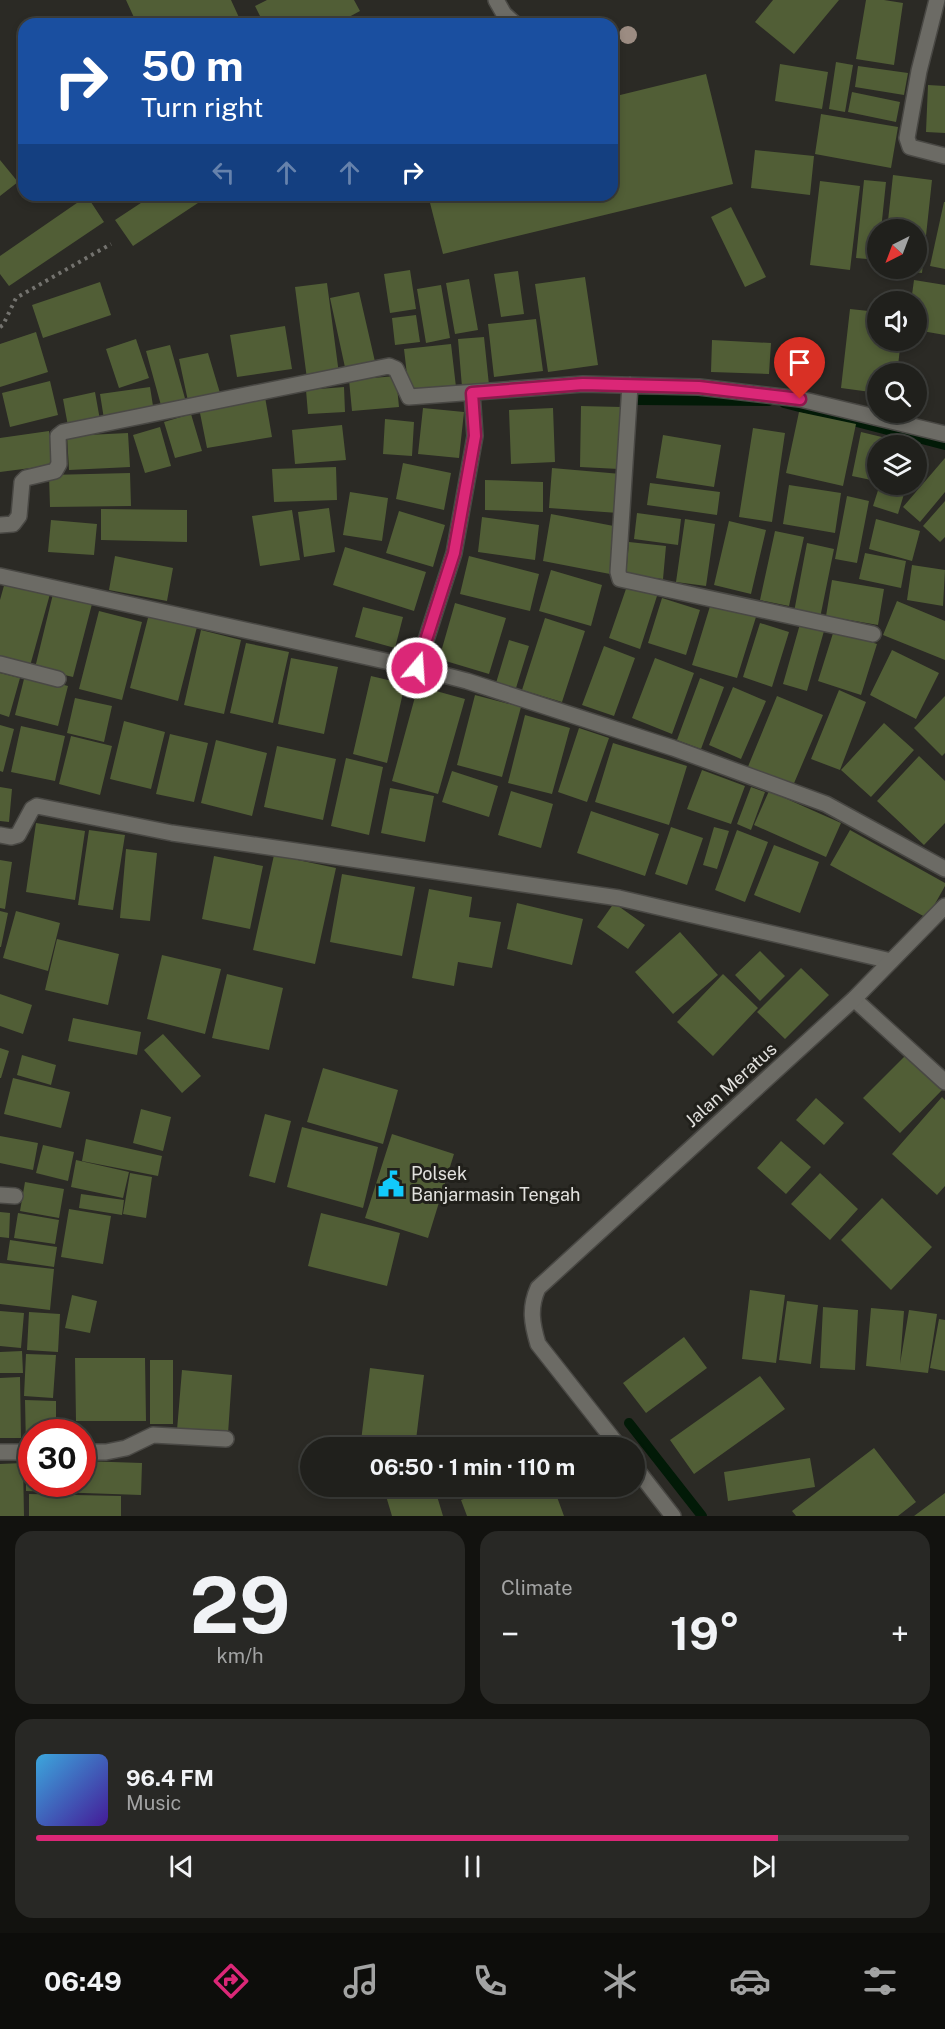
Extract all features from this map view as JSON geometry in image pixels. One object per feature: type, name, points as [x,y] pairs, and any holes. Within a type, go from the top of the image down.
[{"type":"street","points":[[496,0],[508,18]]},
{"type":"street","points":[[937,0],[919,71],[908,138],[910,147],[945,156]]},
{"type":"street","points":[[0,525],[13,524],[19,516],[22,482],[26,478],[55,471],[59,464],[58,436],[63,432],[388,366],[396,369],[409,397],[583,384],[699,387],[800,399],[945,434]]},
{"type":"street","points":[[630,385],[618,573],[620,579],[873,634]]},
{"type":"street","points":[[417,668],[454,553],[475,436],[472,393]]},
{"type":"street","points":[[0,576],[467,681],[673,747],[826,804],[945,869]]},
{"type":"street","points":[[0,664],[58,679]]},
{"type":"street","points":[[0,835],[11,837],[18,835],[32,809],[37,806],[172,833],[619,898],[891,961]]},
{"type":"street","name":"Jalan Meratus","points":[[611,1437],[538,1344],[532,1324],[532,1307],[538,1288],[854,999],[945,906]]},
{"type":"street","points":[[854,999],[945,1082]]},
{"type":"street","points":[[96,1452],[126,1448],[153,1435],[226,1439]]},
{"type":"street","points":[[0,1452],[18,1452]]},
{"type":"street","points":[[645,1481],[673,1516]]},
{"type":"path","points":[[0,327],[16,298],[111,244]]},
{"type":"building","points":[[126,0],[231,0],[239,18],[134,18]]},
{"type":"building","points":[[267,0],[354,0],[360,11],[347,18],[261,18],[255,6]]},
{"type":"building","points":[[773,0],[839,0],[794,54],[755,22]]},
{"type":"building","points":[[866,0],[903,3],[894,65],[856,59]]},
{"type":"building","points":[[836,62],[853,65],[845,112],[829,109]]},
{"type":"building","points":[[780,64],[828,72],[822,109],[775,101]]},
{"type":"building","points":[[858,66],[908,73],[904,95],[855,87]]},
{"type":"building","points":[[706,74],[733,184],[443,254],[430,201],[618,201],[618,96]]},
{"type":"building","points":[[928,85],[945,86],[945,133],[926,132]]},
{"type":"building","points":[[852,92],[900,102],[896,122],[848,112]]},
{"type":"building","points":[[821,114],[898,127],[891,168],[815,154]]},
{"type":"building","points":[[755,150],[814,156],[810,195],[751,188]]},
{"type":"building","points":[[0,160],[18,182],[0,196]]},
{"type":"building","points":[[893,175],[932,180],[927,226],[927,219],[888,219]]},
{"type":"building","points":[[864,180],[886,182],[882,219],[867,219],[867,259],[856,258]]},
{"type":"building","points":[[820,181],[860,186],[850,270],[810,265]]},
{"type":"building","points":[[80,201],[90,201],[104,222],[9,286],[0,274],[0,256]]},
{"type":"building","points":[[144,201],[201,201],[133,246],[115,220]]},
{"type":"building","points":[[945,202],[945,269],[930,266]]},
{"type":"building","points":[[731,207],[766,277],[745,287],[711,217]]},
{"type":"building","points":[[410,270],[416,309],[390,313],[384,274]]},
{"type":"building","points":[[518,271],[524,314],[501,317],[494,274]]},
{"type":"building","points":[[585,277],[598,365],[548,372],[535,284]]},
{"type":"building","points":[[469,279],[478,330],[455,334],[446,283]]},
{"type":"building","points":[[914,280],[945,285],[945,335],[927,332],[927,291],[912,291]]},
{"type":"building","points":[[100,282],[111,315],[43,338],[32,305]]},
{"type":"building","points":[[327,283],[339,374],[307,379],[295,287]]},
{"type":"building","points":[[441,285],[450,338],[426,343],[417,289]]},
{"type":"building","points":[[359,292],[376,366],[346,372],[330,298]]},
{"type":"building","points":[[850,309],[867,311],[867,351],[900,351],[898,363],[867,363],[867,392],[841,388]]},
{"type":"building","points":[[416,315],[420,342],[395,345],[392,318]]},
{"type":"building","points":[[536,319],[543,371],[494,377],[488,324]]},
{"type":"building","points":[[285,326],[292,369],[237,377],[230,335]]},
{"type":"building","points":[[36,332],[48,372],[0,387],[0,344]]},
{"type":"building","points":[[484,337],[489,385],[462,387],[458,339]]},
{"type":"building","points":[[136,339],[149,378],[119,388],[106,349]]},
{"type":"building","points":[[712,340],[771,343],[769,374],[711,372]]},
{"type":"building","points":[[451,344],[456,387],[409,392],[404,349]]},
{"type":"building","points":[[170,345],[186,402],[162,409],[146,351]]},
{"type":"building","points":[[208,353],[220,393],[188,401],[179,359]]},
{"type":"building","points":[[396,376],[399,407],[352,411],[349,380]]},
{"type":"building","points":[[50,381],[58,415],[10,427],[2,393]]},
{"type":"building","points":[[150,387],[154,412],[104,419],[100,394]]},
{"type":"building","points":[[344,387],[345,412],[308,414],[306,390]]},
{"type":"building","points":[[95,392],[100,420],[68,426],[63,399]]},
{"type":"building","points":[[265,397],[272,437],[207,448],[199,408]]},
{"type":"building","points":[[581,406],[621,407],[619,469],[580,467]]},
{"type":"building","points":[[423,408],[464,412],[459,458],[418,454]]},
{"type":"building","points":[[553,408],[555,462],[511,464],[509,410]]},
{"type":"building","points":[[799,412],[856,424],[843,486],[786,473]]},
{"type":"building","points":[[191,414],[202,451],[175,458],[164,422]]},
{"type":"building","points":[[385,419],[414,422],[412,456],[383,454]]},
{"type":"building","points":[[342,425],[346,460],[295,464],[292,430]]},
{"type":"building","points":[[160,427],[171,466],[145,473],[133,435]]},
{"type":"building","points":[[753,428],[785,433],[772,522],[739,517]]},
{"type":"building","points":[[49,431],[54,465],[0,472],[0,438]]},
{"type":"building","points":[[861,432],[874,435],[867,435],[867,479],[852,476]]},
{"type":"building","points":[[128,433],[130,467],[69,470],[67,436]]},
{"type":"building","points":[[663,435],[721,445],[714,487],[656,478]]},
{"type":"building","points":[[945,458],[945,492],[920,522],[903,507],[913,495],[927,495],[927,479]]},
{"type":"building","points":[[403,463],[451,473],[444,510],[396,499]]},
{"type":"building","points":[[336,467],[337,500],[274,502],[272,469]]},
{"type":"building","points":[[552,468],[621,474],[618,513],[549,508]]},
{"type":"building","points":[[130,473],[131,506],[50,507],[49,475]]},
{"type":"building","points":[[485,480],[543,482],[543,512],[485,510]]},
{"type":"building","points":[[650,483],[720,492],[717,515],[647,505]]},
{"type":"building","points":[[789,485],[841,493],[835,533],[783,524]]},
{"type":"building","points":[[350,492],[388,498],[382,541],[343,535]]},
{"type":"building","points":[[876,495],[904,495],[898,514],[873,506]]},
{"type":"building","points":[[847,496],[869,501],[857,563],[835,559]]},
{"type":"building","points":[[945,501],[945,537],[940,542],[923,526]]},
{"type":"building","points":[[329,508],[335,552],[304,557],[298,512]]},
{"type":"building","points":[[101,509],[187,510],[187,542],[101,540]]},
{"type":"building","points":[[292,510],[300,560],[260,566],[252,516]]},
{"type":"building","points":[[399,511],[445,525],[433,567],[386,553]]},
{"type":"building","points":[[637,513],[681,519],[678,545],[634,539]]},
{"type":"building","points":[[551,514],[619,527],[610,574],[543,561]]},
{"type":"building","points":[[482,517],[539,525],[535,560],[478,552]]},
{"type":"building","points":[[685,519],[715,524],[706,586],[676,582]]},
{"type":"building","points":[[876,519],[920,531],[912,561],[869,549]]},
{"type":"building","points":[[51,520],[97,524],[94,555],[48,552]]},
{"type":"building","points":[[729,521],[766,530],[751,594],[714,585]]},
{"type":"building","points":[[775,531],[804,537],[789,606],[760,600]]},
{"type":"building","points":[[629,542],[666,546],[663,579],[626,575]]},
{"type":"building","points":[[807,543],[834,549],[820,618],[794,612]]},
{"type":"building","points":[[345,547],[426,572],[414,611],[333,585]]},
{"type":"building","points":[[865,553],[906,561],[901,588],[859,579]]},
{"type":"building","points":[[115,556],[173,568],[167,601],[109,590]]},
{"type":"building","points":[[469,556],[539,574],[530,611],[460,594]]},
{"type":"building","points":[[912,565],[945,570],[943,606],[907,600]]},
{"type":"building","points":[[551,570],[602,585],[591,626],[539,611]]},
{"type":"building","points":[[832,580],[884,589],[878,625],[826,616]]},
{"type":"building","points":[[5,582],[50,594],[30,666],[0,657],[0,600]]},
{"type":"building","points":[[627,586],[657,596],[640,649],[609,638]]},
{"type":"building","points":[[53,594],[92,604],[73,677],[35,668]]},
{"type":"building","points":[[662,598],[700,610],[686,655],[648,643]]},
{"type":"building","points":[[897,601],[945,621],[945,660],[883,635]]},
{"type":"building","points":[[455,603],[506,618],[489,674],[439,659]]},
{"type":"building","points":[[711,603],[756,617],[737,678],[692,665]]},
{"type":"building","points":[[363,607],[403,617],[395,648],[355,637]]},
{"type":"building","points":[[99,611],[142,622],[122,700],[79,689]]},
{"type":"building","points":[[149,614],[197,627],[178,701],[130,688]]},
{"type":"building","points":[[545,618],[585,631],[562,702],[522,690]]},
{"type":"building","points":[[760,623],[789,632],[772,687],[743,677]]},
{"type":"building","points":[[800,624],[824,631],[807,691],[783,684]]},
{"type":"building","points":[[201,630],[241,640],[224,714],[184,705]]},
{"type":"building","points":[[834,630],[877,644],[861,695],[818,681]]},
{"type":"building","points":[[509,640],[529,646],[516,688],[496,683]]},
{"type":"building","points":[[246,643],[289,652],[273,723],[230,713]]},
{"type":"building","points":[[604,646],[635,658],[614,716],[582,705]]},
{"type":"building","points":[[892,650],[939,673],[916,719],[870,695]]},
{"type":"building","points":[[291,658],[338,667],[324,734],[278,724]]},
{"type":"building","points":[[655,658],[694,673],[672,734],[632,718]]},
{"type":"building","points":[[0,673],[20,678],[9,717],[0,714]]},
{"type":"building","points":[[25,675],[68,686],[58,726],[15,715]]},
{"type":"building","points":[[371,676],[405,684],[387,763],[353,754]]},
{"type":"building","points":[[700,678],[724,687],[701,749],[677,740]]},
{"type":"building","points":[[418,686],[465,699],[438,794],[392,781]]},
{"type":"building","points":[[733,687],[766,701],[741,759],[709,745]]},
{"type":"building","points":[[839,690],[866,702],[840,770],[811,759]]},
{"type":"building","points":[[475,695],[521,707],[502,777],[457,765]]},
{"type":"building","points":[[777,696],[823,715],[792,788],[747,769]]},
{"type":"building","points":[[945,696],[945,753],[942,756],[914,728]]},
{"type":"building","points":[[75,698],[112,706],[104,742],[67,733]]},
{"type":"building","points":[[525,715],[570,728],[552,794],[508,783]]},
{"type":"building","points":[[124,721],[165,732],[151,789],[110,779]]},
{"type":"building","points":[[884,723],[914,750],[871,797],[841,770]]},
{"type":"building","points":[[0,725],[14,729],[3,772],[0,771]]},
{"type":"building","points":[[21,726],[65,736],[55,781],[11,772]]},
{"type":"building","points":[[579,728],[609,738],[587,802],[558,792]]},
{"type":"building","points":[[170,734],[208,743],[194,802],[156,794]]},
{"type":"building","points":[[71,736],[112,746],[100,795],[59,784]]},
{"type":"building","points":[[216,740],[267,753],[252,816],[201,803]]},
{"type":"building","points":[[613,743],[687,766],[669,825],[595,802]]},
{"type":"building","points":[[277,746],[336,759],[323,820],[264,807]]},
{"type":"building","points":[[919,756],[945,781],[945,823],[924,845],[877,801]]},
{"type":"building","points":[[346,758],[383,767],[369,835],[331,826]]},
{"type":"building","points":[[702,770],[745,786],[731,824],[687,809]]},
{"type":"building","points":[[452,771],[498,786],[489,817],[442,802]]},
{"type":"building","points":[[0,787],[12,789],[9,822],[0,821]]},
{"type":"building","points":[[751,787],[765,792],[751,830],[737,824]]},
{"type":"building","points":[[390,788],[434,796],[425,842],[381,833]]},
{"type":"building","points":[[511,791],[553,804],[541,848],[498,835]]},
{"type":"building","points":[[769,791],[841,823],[826,857],[754,825]]},
{"type":"building","points":[[591,811],[659,834],[645,876],[577,853]]},
{"type":"building","points":[[36,823],[85,831],[75,900],[26,892]]},
{"type":"building","points":[[671,827],[703,838],[687,885],[655,874]]},
{"type":"building","points":[[714,827],[729,831],[717,869],[703,865]]},
{"type":"building","points":[[89,830],[125,835],[113,910],[78,905]]},
{"type":"building","points":[[737,830],[768,842],[745,902],[715,890]]},
{"type":"building","points":[[850,830],[945,883],[927,918],[830,865]]},
{"type":"building","points":[[774,845],[819,862],[800,913],[754,895]]},
{"type":"building","points":[[126,849],[157,853],[150,921],[120,918]]},
{"type":"building","points":[[274,855],[336,868],[315,964],[253,950]]},
{"type":"building","points":[[214,856],[263,866],[250,929],[202,919]]},
{"type":"building","points":[[0,860],[12,862],[5,909],[0,908]]},
{"type":"building","points":[[342,874],[415,887],[402,956],[330,942]]},
{"type":"building","points":[[429,889],[472,897],[469,917],[501,922],[492,968],[458,962],[454,986],[412,978]]},
{"type":"building","points":[[517,903],[583,919],[572,965],[507,949]]},
{"type":"building","points":[[614,903],[645,925],[628,949],[597,927]]},
{"type":"building","points":[[0,911],[8,913],[1,947],[0,947]]},
{"type":"building","points":[[16,911],[60,923],[48,971],[3,958]]},
{"type":"building","points":[[680,932],[718,975],[673,1014],[635,972]]},
{"type":"building","points":[[57,939],[119,954],[108,1005],[45,990]]},
{"type":"building","points":[[760,951],[785,976],[760,1001],[735,975]]},
{"type":"building","points":[[162,955],[221,969],[205,1034],[147,1019]]},
{"type":"building","points":[[801,968],[829,995],[785,1039],[757,1012]]},
{"type":"building","points":[[227,974],[283,988],[269,1050],[212,1038]]},
{"type":"building","points":[[723,974],[758,1008],[713,1056],[677,1022]]},
{"type":"building","points":[[0,994],[32,1005],[23,1034],[0,1026]]},
{"type":"building","points":[[73,1018],[141,1032],[137,1055],[68,1041]]},
{"type":"building","points":[[163,1034],[201,1076],[182,1093],[144,1050]]},
{"type":"building","points":[[0,1048],[9,1051],[1,1078],[0,1078]]},
{"type":"building","points":[[908,1053],[944,1088],[900,1133],[863,1098]]},
{"type":"building","points":[[22,1055],[56,1065],[51,1085],[17,1075]]},
{"type":"building","points":[[323,1068],[398,1090],[383,1144],[307,1122]]},
{"type":"building","points":[[13,1078],[70,1092],[61,1128],[4,1114]]},
{"type":"building","points":[[942,1097],[945,1100],[945,1186],[937,1195],[892,1154]]},
{"type":"building","points":[[816,1098],[844,1123],[824,1145],[796,1120]]},
{"type":"building","points":[[141,1109],[171,1117],[163,1151],[133,1143]]},
{"type":"building","points":[[265,1114],[291,1121],[275,1183],[249,1176]]},
{"type":"building","points":[[302,1127],[378,1147],[363,1208],[287,1187]]},
{"type":"building","points":[[392,1134],[454,1154],[428,1238],[365,1218]]},
{"type":"building","points":[[0,1136],[38,1143],[33,1170],[0,1163]]},
{"type":"building","points":[[86,1139],[162,1156],[158,1176],[82,1161]]},
{"type":"building","points":[[781,1141],[811,1167],[786,1194],[757,1168]]},
{"type":"building","points":[[43,1145],[74,1152],[68,1181],[36,1173]]},
{"type":"building","points":[[76,1160],[129,1172],[123,1198],[71,1187]]},
{"type":"building","points":[[130,1173],[152,1177],[146,1218],[123,1214]]},
{"type":"building","points":[[820,1173],[858,1209],[830,1240],[791,1204]]},
{"type":"building","points":[[25,1182],[64,1189],[59,1218],[20,1211]]},
{"type":"building","points":[[81,1194],[124,1200],[122,1215],[79,1208]]},
{"type":"building","points":[[882,1198],[932,1247],[891,1290],[841,1240]]},
{"type":"building","points":[[69,1209],[111,1216],[103,1264],[61,1257]]},
{"type":"building","points":[[0,1212],[10,1213],[9,1238],[0,1237]]},
{"type":"building","points":[[18,1213],[59,1220],[55,1244],[14,1238]]},
{"type":"building","points":[[321,1213],[400,1233],[387,1286],[308,1266]]},
{"type":"building","points":[[10,1240],[57,1247],[54,1267],[7,1260]]},
{"type":"building","points":[[0,1263],[54,1269],[50,1310],[0,1304]]},
{"type":"building","points":[[750,1290],[785,1295],[776,1363],[742,1359]]},
{"type":"building","points":[[72,1295],[97,1301],[90,1333],[65,1328]]},
{"type":"building","points":[[787,1301],[818,1305],[811,1364],[779,1360]]},
{"type":"building","points":[[823,1307],[858,1310],[855,1370],[820,1368]]},
{"type":"building","points":[[871,1308],[904,1311],[900,1364],[909,1310],[937,1314],[928,1373],[866,1366]]},
{"type":"building","points":[[0,1311],[24,1313],[21,1348],[0,1346]]},
{"type":"building","points":[[29,1312],[60,1314],[58,1352],[27,1350]]},
{"type":"building","points":[[939,1319],[945,1320],[945,1371],[930,1368]]},
{"type":"building","points":[[684,1337],[707,1368],[646,1413],[623,1383]]},
{"type":"building","points":[[22,1351],[23,1373],[0,1373],[0,1352]]},
{"type":"building","points":[[26,1354],[56,1355],[53,1398],[24,1396]]},
{"type":"building","points":[[75,1358],[145,1358],[146,1421],[76,1419]]},
{"type":"building","points":[[150,1360],[173,1360],[173,1424],[150,1424]]},
{"type":"building","points":[[370,1368],[424,1375],[416,1437],[361,1437]]},
{"type":"building","points":[[182,1370],[232,1375],[228,1434],[177,1430]]},
{"type":"building","points":[[760,1376],[785,1409],[694,1474],[670,1440]]},
{"type":"building","points":[[20,1377],[21,1419],[18,1419],[18,1438],[0,1438],[0,1378]]},
{"type":"building","points":[[25,1400],[56,1401],[56,1419],[25,1419]]},
{"type":"building","points":[[874,1448],[916,1502],[898,1516],[796,1516],[792,1511]]},
{"type":"building","points":[[810,1458],[815,1487],[728,1501],[724,1472]]},
{"type":"building","points":[[96,1461],[142,1463],[141,1495],[96,1493]]},
{"type":"building","points":[[18,1463],[18,1497],[24,1497],[24,1516],[0,1516],[0,1464]]},
{"type":"building","points":[[945,1493],[945,1516],[914,1516]]},
{"type":"building","points":[[121,1496],[121,1516],[29,1516],[29,1497]]},
{"type":"building","points":[[386,1497],[437,1497],[443,1516],[392,1516]]},
{"type":"building","points":[[469,1497],[557,1497],[564,1516],[467,1516],[461,1500]]},
{"type":"waterway","points":[[637,400],[769,401]]},
{"type":"waterway","points":[[784,403],[945,445]]},
{"type":"waterway","points":[[629,1423],[702,1516]]},
{"type":"place","name":"Polsek Banjarmasin Tengah","points":[[391,1184]]},
{"type":"route","points":[[417,668],[454,553],[475,436],[472,393],[583,384],[699,387],[800,399]]}]
